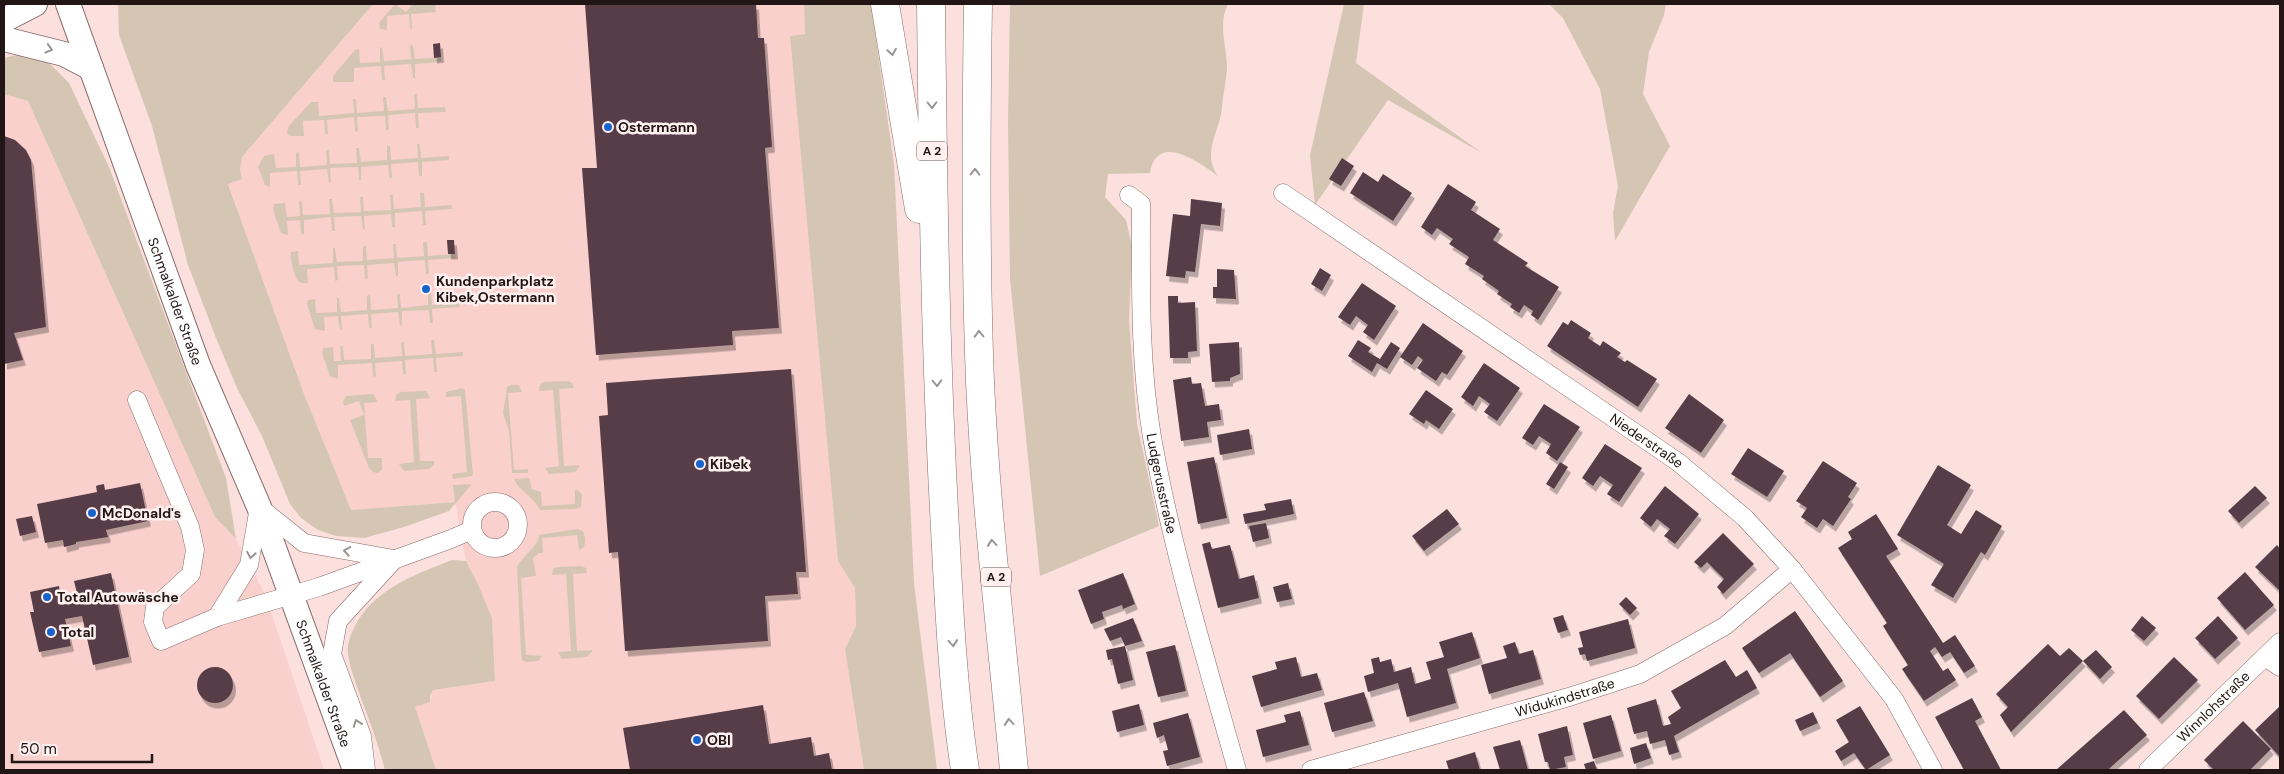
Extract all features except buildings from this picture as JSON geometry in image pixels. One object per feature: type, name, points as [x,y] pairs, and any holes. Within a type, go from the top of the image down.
[{"type":"highway","points":[[885,4],[934,299]]},
{"type":"highway","name":"A 2","points":[[931,4],[934,299],[948,594],[965,770]]},
{"type":"highway","name":"A 2","points":[[978,4],[975,180],[980,383],[989,506],[1014,770]]},
{"type":"main road","points":[[4,20],[35,4]]},
{"type":"main road","name":"Schmalkalder Straße","points":[[68,4],[198,365],[259,507],[355,770]]},
{"type":"main road","points":[[4,39],[64,54],[91,68]]},
{"type":"street","name":"Niederstraße","points":[[1283,193],[1678,462],[1745,518],[1792,569],[1894,699],[1933,770]]},
{"type":"street","name":"Ludgerusstraße","points":[[1129,195],[1141,204],[1141,335],[1152,436],[1171,532],[1237,770]]},
{"type":"street","points":[[137,400],[190,527],[195,550],[191,574],[155,608],[153,622],[161,641],[217,617],[291,596],[472,530]]},
{"type":"street","points":[[217,617],[249,565],[259,507],[304,544],[395,559]]},
{"type":"street","points":[[366,770],[362,736],[332,654],[338,621],[395,559]]},
{"type":"street","name":"Widukindstraße","points":[[1311,770],[1569,697],[1640,674],[1725,626],[1792,569]]},
{"type":"street","name":"Winnlohstraße","points":[[2148,770],[2280,642]]},
{"type":"street","points":[[2265,657],[2280,667]]},
{"type":"shaded area","points":[[118,4],[373,4],[242,157],[240,169],[242,179],[228,184],[304,394],[351,510],[455,502],[453,485],[472,484],[449,511],[404,527],[364,538],[336,536],[318,530],[301,518],[290,504],[262,436],[237,388],[188,265],[152,126],[119,35]]},
{"type":"shaded area","points":[[373,4],[804,4],[805,34],[790,36],[838,561],[855,588],[856,626],[845,649],[864,770],[436,770],[414,706],[431,699],[430,695],[433,690],[495,681],[492,618],[466,561],[455,502],[351,510],[304,394],[228,183],[242,179],[240,169],[242,157]]},
{"type":"shaded area","points":[[395,4],[406,12],[411,6],[408,4],[435,4],[436,12],[411,14],[412,28],[410,29],[409,14],[387,16],[387,30],[380,29],[379,23]]},
{"type":"shaded area","points":[[804,4],[871,4],[894,164],[914,583],[937,770],[864,770],[845,649],[856,626],[855,588],[838,561],[790,36],[805,34]]},
{"type":"shaded area","points":[[1010,4],[1228,4],[1223,19],[1227,65],[1226,75],[1221,116],[1211,150],[1213,167],[1218,176],[1190,158],[1170,152],[1161,154],[1154,161],[1150,173],[1108,174],[1105,197],[1126,220],[1132,246],[1129,320],[1137,424],[1159,526],[1040,576],[1010,279],[1008,124]]},
{"type":"shaded area","points":[[1344,4],[1364,4],[1356,63],[1482,153],[1388,100],[1315,205],[1310,155]]},
{"type":"shaded area","points":[[1549,4],[1666,4],[1664,15],[1649,52],[1643,94],[1670,146],[1615,241],[1613,213],[1618,186],[1600,89],[1563,18]]},
{"type":"shaded area","points":[[413,45],[415,59],[441,57],[441,62],[415,64],[415,78],[413,78],[411,64],[384,66],[385,80],[382,80],[381,66],[354,68],[354,82],[333,82],[333,76],[355,50],[359,49],[360,63],[380,62],[380,48],[382,47],[384,61],[411,59],[410,46]]},
{"type":"shaded area","points":[[21,54],[47,61],[69,83],[109,167],[226,478],[236,539],[215,517],[28,101],[4,94],[4,58]]},
{"type":"shaded area","points":[[4,94],[28,101],[215,517],[236,539],[265,594],[324,770],[4,770]]},
{"type":"shaded area","points":[[414,94],[417,94],[418,108],[445,107],[446,112],[418,113],[419,128],[416,128],[415,113],[388,115],[389,130],[386,130],[385,116],[357,117],[358,132],[355,131],[354,117],[327,120],[328,134],[325,134],[324,120],[303,121],[304,136],[290,136],[287,134],[288,127],[311,102],[318,102],[319,116],[354,113],[353,99],[356,99],[357,113],[384,111],[383,97],[386,97],[388,111],[415,109]]},
{"type":"shaded area","points":[[417,144],[420,144],[421,158],[449,156],[449,160],[422,162],[422,176],[419,176],[418,162],[391,164],[392,178],[389,178],[388,165],[361,167],[361,180],[359,180],[358,167],[330,168],[331,182],[329,183],[327,169],[300,171],[301,185],[298,185],[297,171],[270,173],[270,187],[265,185],[258,167],[264,156],[274,154],[276,168],[296,167],[296,153],[299,152],[300,167],[327,165],[326,150],[329,150],[330,164],[357,163],[356,148],[359,148],[361,162],[387,160],[387,146],[390,146],[391,160],[418,158]]},
{"type":"shaded area","points":[[420,193],[424,193],[425,207],[452,205],[452,209],[425,211],[426,225],[423,225],[422,211],[395,213],[395,227],[392,227],[391,214],[364,216],[365,229],[363,230],[361,216],[334,217],[335,231],[332,231],[331,217],[304,220],[304,234],[301,234],[300,220],[287,221],[288,235],[281,233],[273,210],[274,204],[285,203],[287,217],[300,216],[299,202],[302,201],[303,215],[330,214],[329,199],[332,199],[334,213],[361,212],[360,197],[363,197],[364,211],[391,210],[390,195],[393,195],[394,209],[421,207]]},
{"type":"shaded area","points":[[423,242],[427,242],[428,256],[455,254],[456,258],[428,260],[429,274],[426,274],[425,260],[398,262],[398,276],[396,276],[394,263],[367,265],[368,278],[365,279],[364,265],[337,266],[338,280],[335,281],[334,267],[307,269],[308,283],[297,280],[291,258],[291,252],[298,251],[299,265],[333,263],[333,248],[335,248],[337,262],[363,261],[363,246],[366,246],[367,260],[394,258],[393,244],[396,244],[397,258],[424,256]]},
{"type":"shaded area","points":[[428,291],[431,291],[432,305],[459,303],[460,307],[432,309],[433,323],[430,323],[429,310],[402,311],[402,325],[400,326],[398,312],[371,314],[372,328],[369,328],[368,314],[341,316],[342,330],[340,330],[338,316],[324,317],[325,331],[315,329],[307,304],[308,300],[315,299],[316,313],[337,312],[337,298],[339,298],[341,312],[367,310],[367,296],[370,295],[371,310],[398,308],[397,294],[400,294],[401,308],[428,305]]},
{"type":"shaded area","points":[[431,340],[434,340],[436,354],[463,352],[463,356],[436,358],[437,372],[434,372],[433,358],[405,360],[406,374],[403,374],[402,361],[375,363],[376,376],[373,377],[372,363],[338,365],[338,379],[330,376],[322,353],[323,348],[333,347],[334,361],[341,361],[340,346],[343,346],[344,360],[371,359],[371,344],[374,344],[375,358],[402,356],[401,342],[404,342],[405,356],[432,354]]},
{"type":"shaded area","points":[[568,381],[573,384],[574,388],[559,389],[564,466],[579,465],[579,467],[575,472],[549,474],[545,468],[559,466],[553,390],[539,391],[540,384],[544,382]]},
{"type":"shaded area","points":[[519,385],[522,392],[508,393],[514,470],[528,469],[528,473],[512,473],[509,431],[503,413],[507,387]]},
{"type":"shaded area","points":[[462,388],[465,390],[473,474],[472,476],[453,479],[452,474],[467,472],[461,396],[446,397],[446,392]]},
{"type":"shaded area","points":[[426,391],[430,398],[416,399],[420,461],[434,461],[434,465],[429,469],[404,471],[399,464],[414,462],[410,400],[395,401],[396,395],[401,392]]},
{"type":"shaded area","points":[[373,394],[378,402],[364,403],[368,458],[382,458],[382,470],[378,473],[373,472],[369,468],[350,420],[364,415],[359,401],[344,406],[343,402],[346,396]]},
{"type":"shaded area","points":[[529,478],[532,489],[541,492],[542,506],[575,504],[575,490],[577,490],[582,494],[581,507],[576,509],[540,510],[538,505],[519,488],[514,479]]},
{"type":"shaded area","points":[[577,529],[583,531],[585,537],[585,545],[582,549],[579,550],[577,535],[542,538],[543,553],[539,553],[533,558],[536,576],[521,578],[526,655],[542,656],[538,661],[526,662],[522,660],[521,652],[517,567],[536,543],[539,535]]},
{"type":"shaded area","points":[[452,560],[466,561],[492,618],[495,681],[433,690],[430,695],[430,702],[415,707],[436,770],[385,770],[350,666],[348,644],[350,637],[362,615],[383,594],[409,578]]},
{"type":"shaded area","points":[[581,566],[586,568],[587,573],[573,574],[577,651],[592,650],[592,652],[587,657],[562,659],[558,652],[571,651],[566,574],[552,575],[553,569],[557,567]]},
{"type":"place","name":"Ostermann","points":[[608,127]]},
{"type":"place","name":"Kundenparkplatz Kibek,Ostermann","points":[[426,289]]},
{"type":"place","name":"Kibek","points":[[700,464]]},
{"type":"place","name":"McDonald's","points":[[92,513]]},
{"type":"place","name":"Total Autowäsche","points":[[47,597]]},
{"type":"place","name":"Total","points":[[51,632]]},
{"type":"place","name":"OBI","points":[[697,740]]}]
